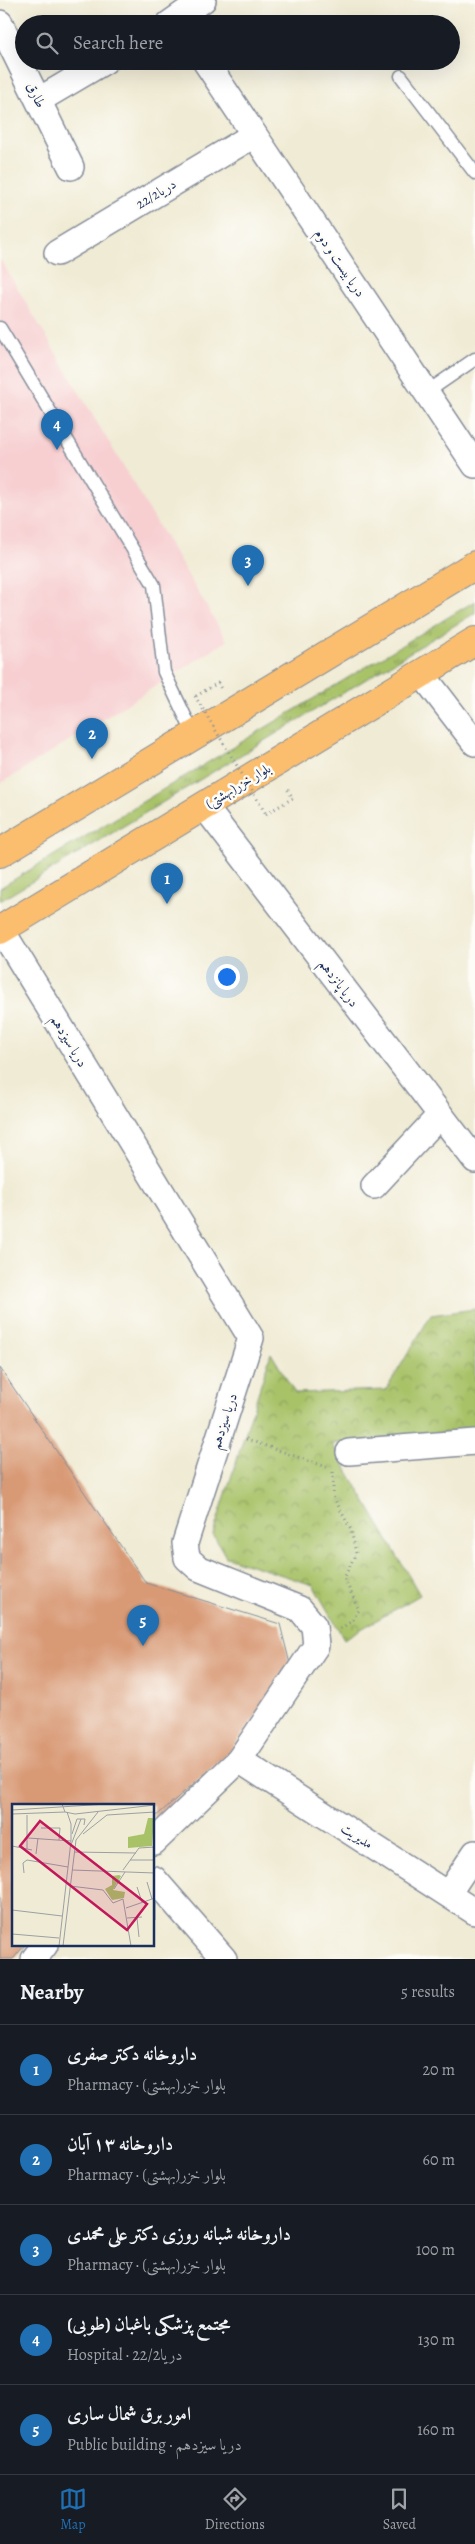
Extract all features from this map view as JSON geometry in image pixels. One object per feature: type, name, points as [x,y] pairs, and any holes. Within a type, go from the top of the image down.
[{"type":"main road","points":[[0,853],[472,568]]},
{"type":"main road","name":"بلوار خزر(بهشتی)","points":[[0,930],[475,642]]},
{"type":"street","points":[[184,15],[203,0]]},
{"type":"street","name":"طارق","points":[[0,23],[15,53]]},
{"type":"street","name":"طارق","points":[[24,70],[71,167]]},
{"type":"street","points":[[39,100],[90,70]]},
{"type":"street","name":"دریا بیست و دوم","points":[[211,70],[475,465]]},
{"type":"street","name":"دریا22/2","points":[[57,253],[254,135]]},
{"type":"street","points":[[422,674],[475,742]]},
{"type":"street","name":"دریا پانزدهم","points":[[204,806],[475,1160]]},
{"type":"street","name":"دریا سیزدهم","points":[[0,930],[251,1338],[185,1543],[187,1558],[198,1568],[300,1609],[314,1626],[316,1646]]},
{"type":"street","points":[[374,1186],[440,1115]]},
{"type":"street","points":[[349,1452],[475,1442]]},
{"type":"street","points":[[155,1841],[240,1760],[316,1646]]},
{"type":"street","name":"مدیریت","points":[[240,1760],[475,1912]]},
{"type":"street","points":[[448,1894],[475,1853]]},
{"type":"street","points":[[155,1880],[224,1959]]},
{"type":"street","points":[[34,1959],[44,1946]]},
{"type":"lane","points":[[402,76],[475,173]]},
{"type":"lane","points":[[0,328],[154,585],[164,672],[194,735]]},
{"type":"lane","points":[[427,392],[475,358]]},
{"type":"path","points":[[218,683],[195,696],[266,814],[293,798]]},
{"type":"path","points":[[221,1431],[333,1469],[332,1496],[351,1530],[356,1553],[344,1578],[359,1610],[352,1621],[316,1646]]},
{"type":"shaded area","points":[[0,259],[227,641],[0,784]]},
{"type":"green space","points":[[475,601],[475,613],[0,901],[0,888]]},
{"type":"green space","points":[[475,1309],[475,1430],[332,1444],[420,1595],[344,1639],[313,1585],[226,1557],[213,1534],[271,1353],[295,1393],[386,1390],[431,1315]]},
{"type":"building","points":[[0,1368],[146,1583],[280,1624],[291,1668],[229,1753],[155,1817],[155,1804],[12,1804],[12,1946],[24,1946],[13,1959],[0,1959]]},
{"type":"place","name":"مجتمع پزشکی باغبان (طوبی)","points":[[57,450]]},
{"type":"place","name":"داروخانه شبانه روزی دکتر علی محمدی","points":[[248,586]]},
{"type":"place","name":"داروخانه ١٣ آبان","points":[[92,759]]},
{"type":"place","name":"داروخانه دکتر صفری","points":[[167,904]]},
{"type":"place","name":"امور برق شمال ساری","points":[[143,1646]]}]
